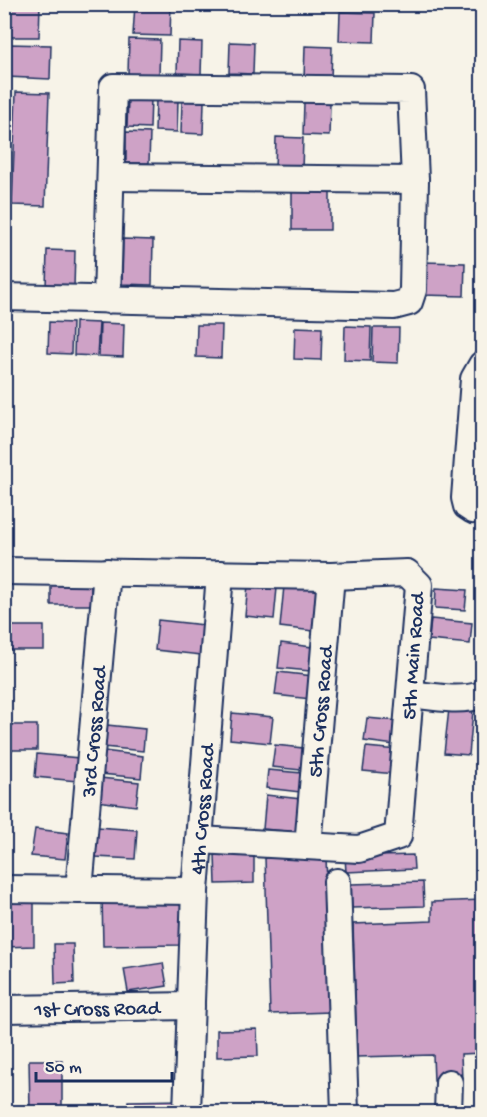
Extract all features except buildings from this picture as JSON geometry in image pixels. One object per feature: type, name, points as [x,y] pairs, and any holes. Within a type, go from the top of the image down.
[{"type":"street","points":[[4,297],[107,300],[393,306],[409,302],[413,290],[414,180],[411,90],[113,87],[107,300]]},
{"type":"street","points":[[111,177],[414,180]]},
{"type":"street","points":[[483,365],[474,379],[465,498],[467,507],[473,510],[483,505]]},
{"type":"street","name":"5th Main Road","points":[[4,571],[332,576],[407,573],[419,585],[398,836],[359,849],[199,840]]},
{"type":"street","name":"3rd Cross Road","points":[[78,890],[107,572]]},
{"type":"street","name":"4th Cross Road","points":[[4,889],[195,891],[220,574]]},
{"type":"street","name":"5th Cross Road","points":[[308,846],[332,576]]},
{"type":"street","points":[[410,694],[445,699],[469,699],[483,695]]},
{"type":"street","points":[[337,882],[345,1113]]},
{"type":"street","points":[[187,1113],[195,891]]},
{"type":"street","name":"1st Cross Road","points":[[4,1009],[191,1006]]},
{"type":"street","points":[[448,1083],[448,1113]]}]
